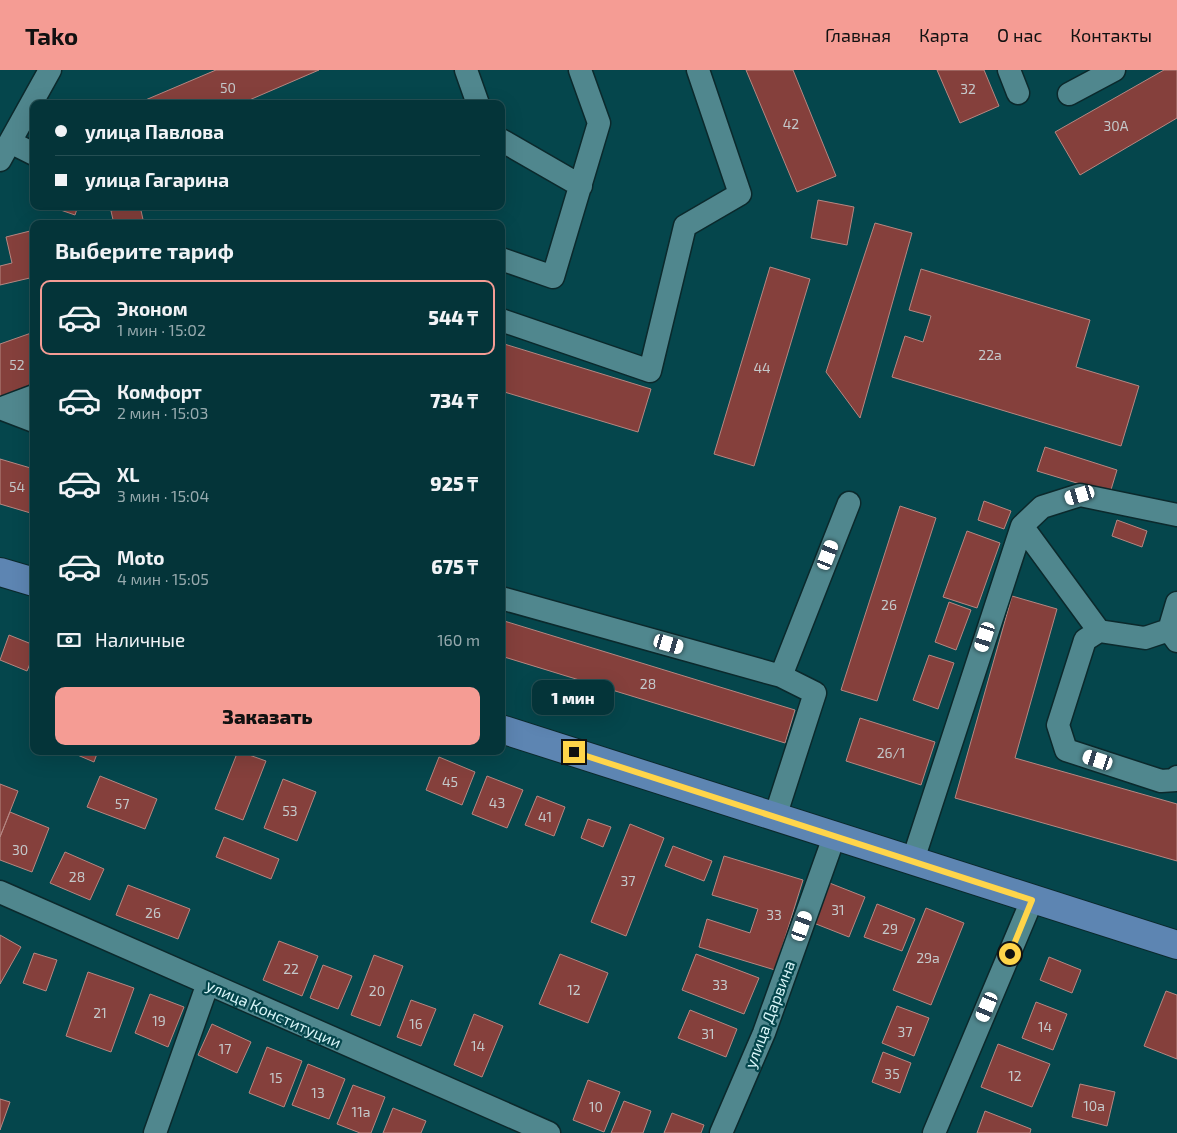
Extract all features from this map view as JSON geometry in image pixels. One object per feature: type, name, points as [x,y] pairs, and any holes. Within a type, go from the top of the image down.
[{"type":"main road","points":[[0,572],[30,581]]},
{"type":"main road","points":[[505,730],[834,837],[913,860],[1032,900],[1177,945]]},
{"type":"street","points":[[33,100],[50,70]]},
{"type":"street","points":[[466,70],[477,100]]},
{"type":"street","points":[[505,260],[553,277],[599,123],[580,70]]},
{"type":"street","points":[[505,321],[650,371],[685,226],[740,194],[698,70]]},
{"type":"street","points":[[1009,70],[1018,93]]},
{"type":"street","points":[[1069,94],[1114,70]]},
{"type":"street","points":[[30,106],[5,151],[30,154]]},
{"type":"street","points":[[505,142],[580,186]]},
{"type":"street","points":[[1,408],[30,397]]},
{"type":"street","points":[[1,408],[30,419]]},
{"type":"street","points":[[913,860],[1022,526],[1042,507],[1080,495],[1177,515]]},
{"type":"street","points":[[781,676],[849,503]]},
{"type":"street","points":[[1022,526],[1099,631]]},
{"type":"street","points":[[505,599],[781,676],[815,693],[775,817]]},
{"type":"street","points":[[1177,606],[1173,636],[1145,638],[1099,631],[1085,640],[1058,725],[1066,750],[1161,781],[1176,780],[1177,777]]},
{"type":"street","name":"улица Дарвина","points":[[721,1133],[764,1033],[834,837]]},
{"type":"street","name":"улица Конституции","points":[[0,892],[549,1133]]},
{"type":"street","points":[[934,1133],[1032,900]]},
{"type":"street","points":[[155,1133],[208,983]]},
{"type":"building","points":[[216,70],[319,70],[249,100],[145,100]]},
{"type":"building","points":[[746,70],[793,70],[836,176],[797,192]]},
{"type":"building","points":[[937,70],[984,70],[999,106],[960,123]]},
{"type":"building","points":[[1164,70],[1177,70],[1177,118],[1080,175],[1055,132]]},
{"type":"building","points":[[818,200],[854,207],[847,245],[811,238]]},
{"type":"building","points":[[61,210],[77,210],[75,215]]},
{"type":"building","points":[[141,210],[143,220],[113,220],[111,211]]},
{"type":"building","points":[[875,223],[912,233],[860,418],[826,372]]},
{"type":"building","points":[[30,231],[30,278],[0,285],[0,266],[12,263],[6,237]]},
{"type":"building","points":[[770,267],[810,279],[754,466],[714,454]]},
{"type":"building","points":[[921,269],[1090,320],[1076,367],[1139,386],[1121,446],[892,377],[905,336],[923,342],[931,316],[909,310]]},
{"type":"building","points":[[30,333],[30,386],[0,397],[0,344]]},
{"type":"building","points":[[505,344],[651,389],[638,432],[505,392]]},
{"type":"building","points":[[1045,447],[1117,470],[1110,493],[1037,471]]},
{"type":"building","points":[[0,459],[30,468],[30,513],[0,504]]},
{"type":"building","points":[[984,501],[1011,511],[1004,529],[978,520]]},
{"type":"building","points":[[900,506],[936,518],[877,701],[841,690]]},
{"type":"building","points":[[1117,520],[1147,531],[1142,547],[1112,536]]},
{"type":"building","points":[[967,531],[1000,543],[977,608],[943,597]]},
{"type":"building","points":[[1012,596],[1057,609],[1015,758],[1177,804],[1177,861],[955,798]]},
{"type":"building","points":[[949,602],[971,610],[956,650],[935,642]]},
{"type":"building","points":[[505,621],[795,710],[785,743],[505,657]]},
{"type":"building","points":[[9,635],[30,643],[30,664],[27,671],[0,660]]},
{"type":"building","points":[[929,655],[954,663],[938,709],[913,700]]},
{"type":"building","points":[[860,718],[935,742],[921,785],[846,761]]},
{"type":"building","points":[[77,755],[97,755],[94,762]]},
{"type":"building","points":[[236,755],[249,755],[266,761],[243,820],[215,809]]},
{"type":"building","points":[[439,757],[475,772],[462,805],[426,790]]},
{"type":"building","points":[[100,776],[157,799],[145,829],[87,807]]},
{"type":"building","points":[[487,776],[523,790],[507,828],[472,814]]},
{"type":"building","points":[[283,779],[316,792],[297,841],[264,828]]},
{"type":"building","points":[[0,784],[18,791],[0,837]]},
{"type":"building","points":[[537,796],[565,807],[554,836],[525,825]]},
{"type":"building","points":[[10,812],[49,828],[32,872],[0,860],[0,837]]},
{"type":"building","points":[[588,819],[611,827],[603,847],[581,838]]},
{"type":"building","points":[[630,824],[664,838],[626,936],[591,922]]},
{"type":"building","points":[[224,837],[279,859],[271,879],[216,857]]},
{"type":"building","points":[[673,846],[712,861],[704,881],[665,866]]},
{"type":"building","points":[[65,852],[104,869],[90,900],[50,883]]},
{"type":"building","points":[[724,856],[803,880],[775,970],[699,947],[707,919],[750,933],[758,909],[712,895]]},
{"type":"building","points":[[827,882],[865,897],[849,937],[811,922]]},
{"type":"building","points":[[128,885],[190,909],[178,939],[116,915]]},
{"type":"building","points":[[877,904],[915,919],[902,951],[864,937]]},
{"type":"building","points":[[926,908],[964,923],[931,1005],[893,990]]},
{"type":"building","points":[[0,935],[21,947],[0,984]]},
{"type":"building","points":[[279,941],[318,956],[302,996],[263,980]]},
{"type":"building","points":[[34,953],[57,960],[46,991],[23,983]]},
{"type":"building","points":[[560,954],[608,973],[588,1023],[539,1004]]},
{"type":"building","points":[[696,954],[759,978],[744,1014],[682,990]]},
{"type":"building","points":[[374,955],[403,966],[380,1026],[351,1015]]},
{"type":"building","points":[[1049,957],[1081,970],[1072,993],[1040,980]]},
{"type":"building","points":[[323,965],[352,976],[338,1009],[310,998]]},
{"type":"building","points":[[88,972],[134,988],[111,1052],[66,1036]]},
{"type":"building","points":[[1166,991],[1177,995],[1177,1059],[1144,1046]]},
{"type":"building","points":[[150,994],[184,1007],[168,1047],[135,1033]]},
{"type":"building","points":[[411,1000],[436,1009],[421,1046],[397,1037]]},
{"type":"building","points":[[1036,1002],[1067,1014],[1053,1050],[1022,1038]]},
{"type":"building","points":[[897,1006],[929,1018],[914,1056],[882,1043]]},
{"type":"building","points":[[690,1010],[737,1029],[726,1057],[678,1038]]},
{"type":"building","points":[[474,1014],[503,1026],[482,1077],[454,1065]]},
{"type":"building","points":[[212,1024],[251,1042],[237,1073],[198,1055]]},
{"type":"building","points":[[998,1044],[1050,1064],[1032,1107],[981,1087]]},
{"type":"building","points":[[267,1047],[302,1061],[284,1107],[249,1093]]},
{"type":"building","points":[[883,1052],[911,1063],[900,1093],[872,1082]]},
{"type":"building","points":[[308,1064],[345,1079],[329,1119],[292,1105]]},
{"type":"building","points":[[588,1080],[620,1092],[604,1132],[573,1120]]},
{"type":"building","points":[[1080,1084],[1115,1092],[1107,1126],[1072,1117]]},
{"type":"building","points":[[353,1085],[385,1097],[371,1133],[360,1133],[337,1124]]},
{"type":"building","points":[[0,1099],[10,1102],[0,1130]]},
{"type":"building","points":[[624,1101],[651,1111],[643,1133],[611,1133]]},
{"type":"building","points":[[393,1108],[426,1121],[421,1133],[383,1133]]},
{"type":"building","points":[[985,1111],[1031,1129],[1030,1133],[977,1133]]},
{"type":"building","points":[[672,1113],[704,1125],[701,1133],[664,1133]]},
{"type":"route","points":[[574,752],[1032,900],[1010,954]]}]
